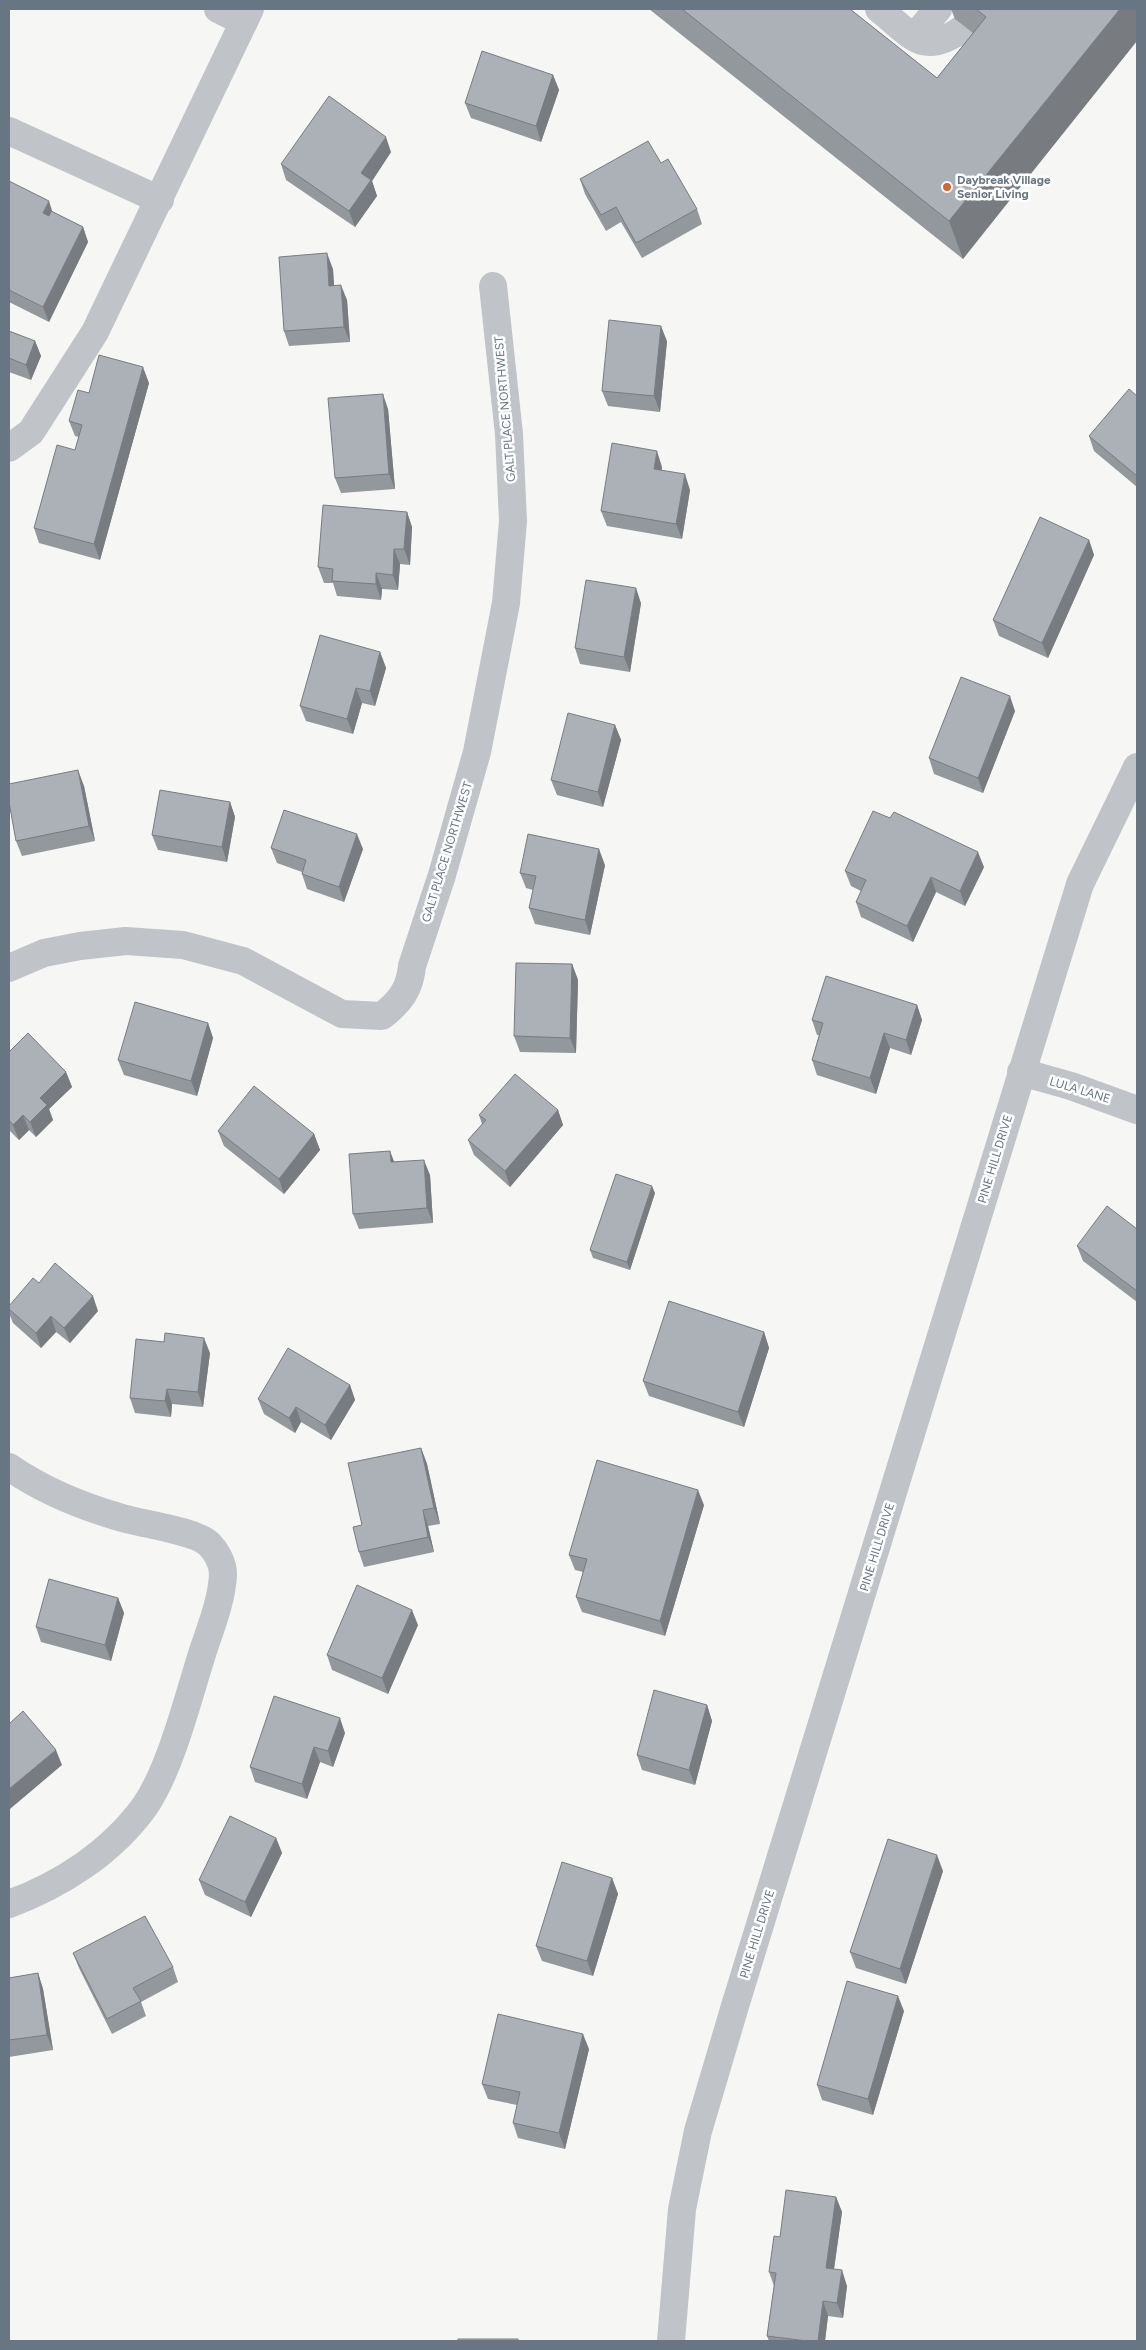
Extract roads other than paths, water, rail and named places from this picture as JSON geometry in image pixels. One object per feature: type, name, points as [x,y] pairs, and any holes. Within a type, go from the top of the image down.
[{"type":"street","points":[[9,448],[31,432],[95,332],[160,200],[247,15],[218,9]]},
{"type":"street","points":[[880,9],[918,40],[938,43],[965,27]]},
{"type":"street","points":[[918,40],[938,9]]},
{"type":"street","points":[[9,131],[160,200]]},
{"type":"street","name":"GALT PLACE NORTHWEST","points":[[9,968],[44,952],[80,946],[126,941],[183,944],[243,961],[342,1014],[382,1016],[398,1003],[411,979],[412,966],[442,874],[477,752],[506,603],[513,511],[509,434],[493,286]]},
{"type":"street","name":"PINE HILL DRIVE","points":[[671,2341],[682,2210],[698,2131],[1080,884],[1137,767]]},
{"type":"street","name":"LULA LANE","points":[[1021,1072],[1071,1086],[1137,1110]]},
{"type":"street","points":[[9,1467],[51,1491],[118,1517],[182,1533],[207,1542],[218,1554],[223,1573],[218,1602],[179,1725],[162,1772],[145,1805],[113,1842],[92,1861],[34,1895],[9,1904]]},
{"type":"place","name":"Daybreak Village Senior Living","points":[[947,187]]}]
